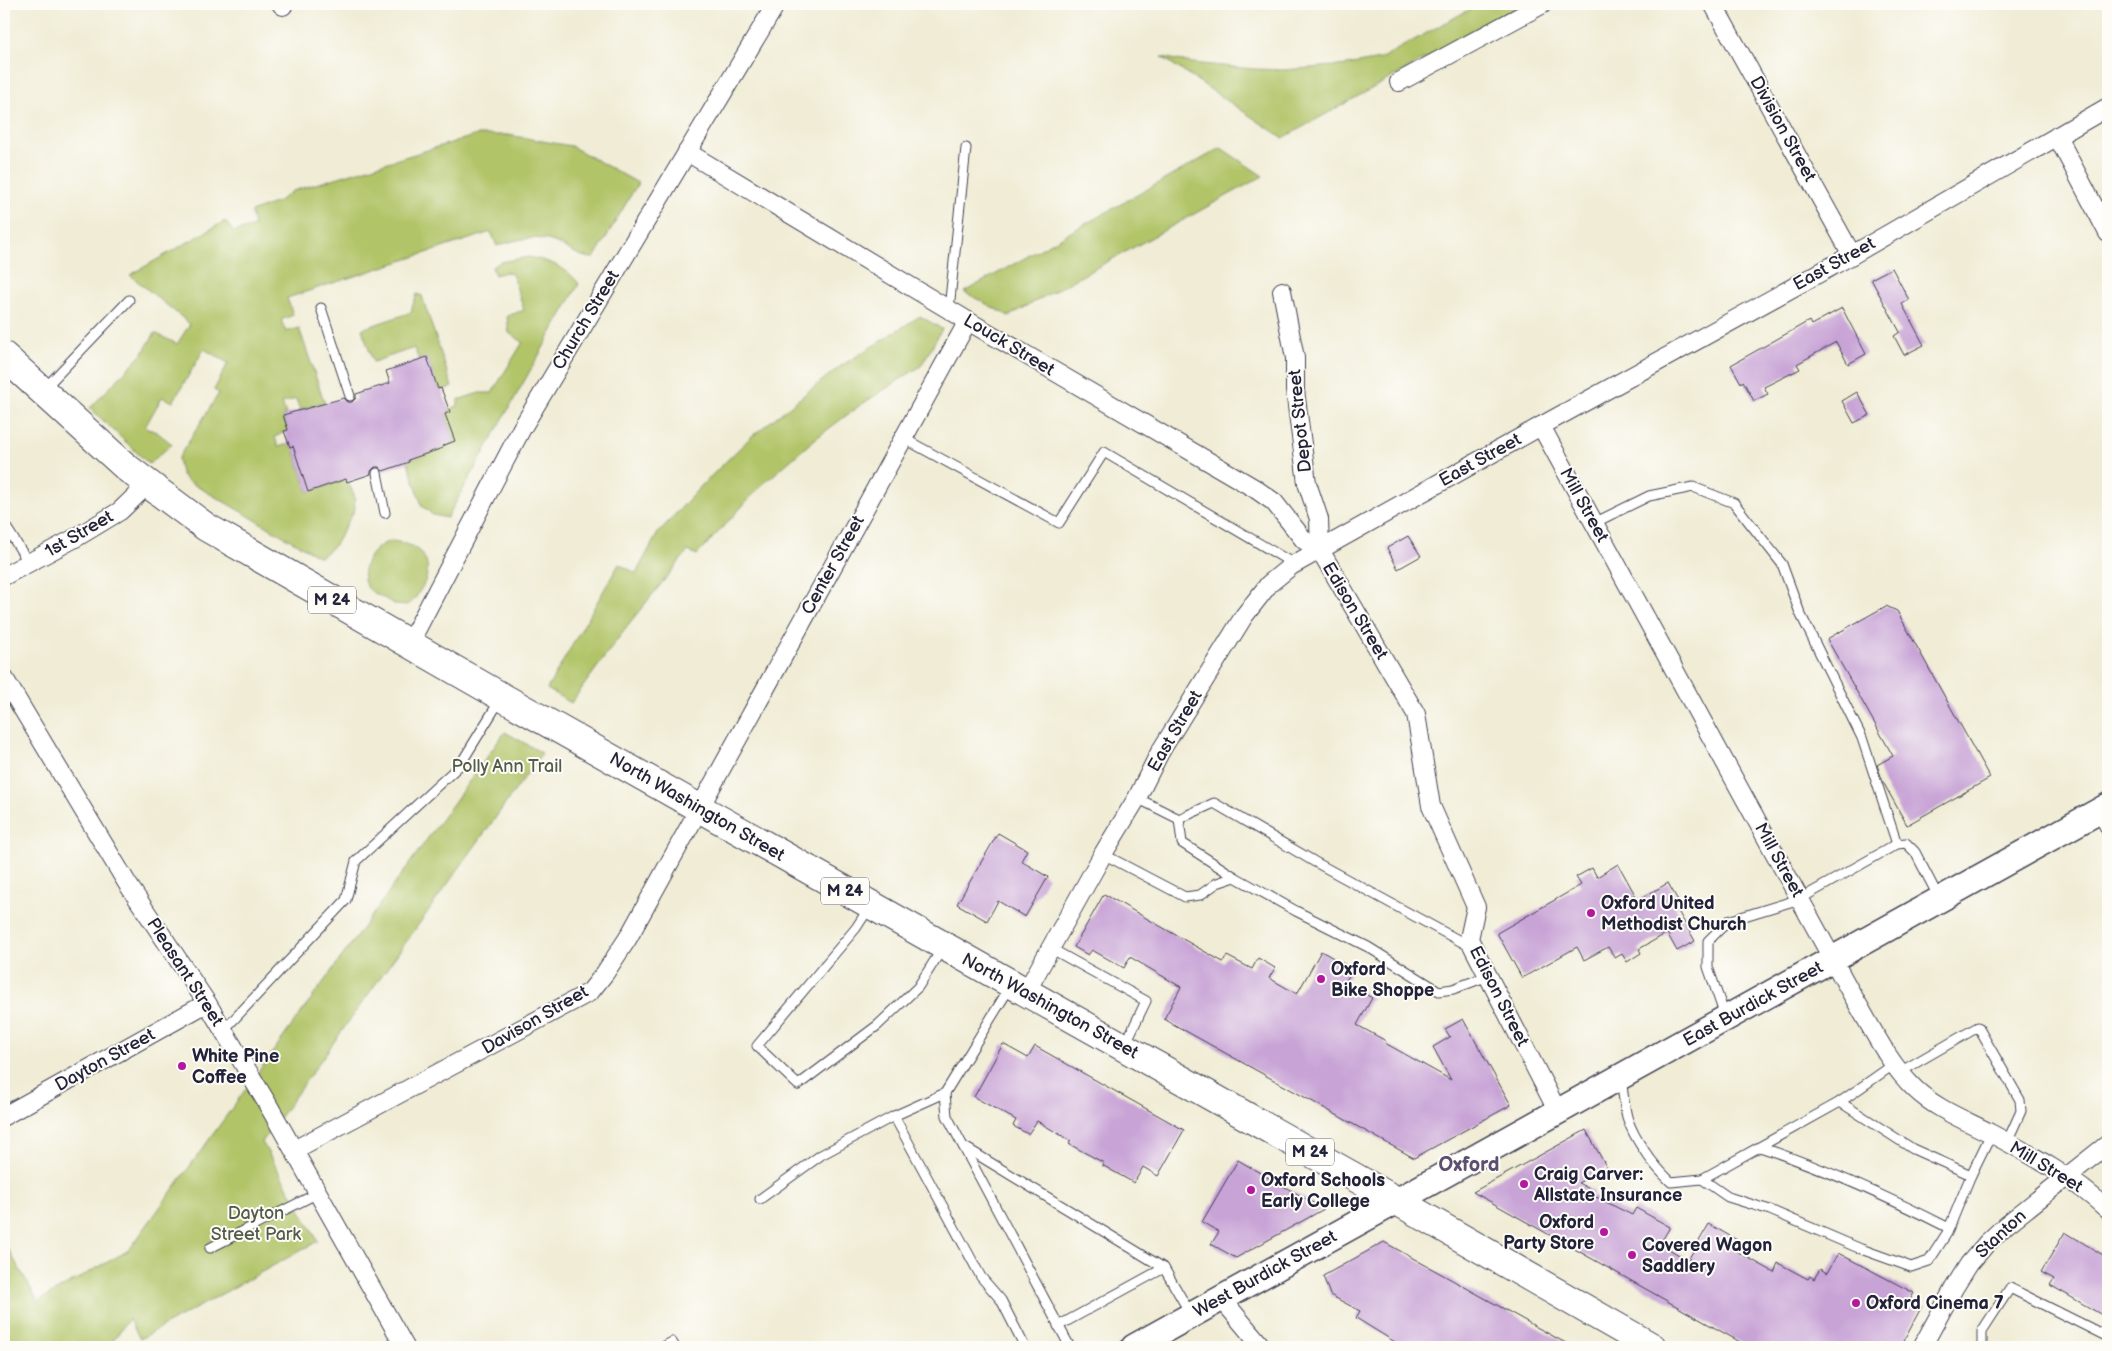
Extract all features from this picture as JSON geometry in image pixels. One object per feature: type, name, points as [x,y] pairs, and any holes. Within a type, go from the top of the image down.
[{"type":"main road","name":"M 24","points":[[4,356],[33,383]]},
{"type":"main road","name":"North Washington Street","points":[[33,383],[127,468],[206,527],[870,906],[1397,1201]]},
{"type":"main road","name":"East Burdick Street","points":[[1397,1201],[2103,809]]},
{"type":"main road","name":"M 24","points":[[1397,1201],[1652,1347]]},
{"type":"main road","name":"West Burdick Street","points":[[1134,1347],[1397,1201]]},
{"type":"street","name":"Church Street","points":[[409,644],[522,428],[776,4]]},
{"type":"street","points":[[1399,82],[1543,4]]},
{"type":"street","name":"Division Street","points":[[1713,4],[1852,255]]},
{"type":"street","name":"East Street","points":[[1019,988],[1050,948],[1137,798],[1160,752],[1244,616],[1269,584],[1294,564],[1540,426],[1852,255],[2108,107]]},
{"type":"street","points":[[2057,136],[2108,233]]},
{"type":"street","name":"Louck Street","points":[[687,152],[968,321],[1254,488],[1274,502],[1304,540],[1320,550]]},
{"type":"street","name":"Depot Street","points":[[1282,291],[1295,358],[1295,390],[1306,483],[1319,518],[1320,550]]},
{"type":"street","name":"Center Street","points":[[698,808],[968,321]]},
{"type":"street","name":"Mill Street","points":[[1540,426],[1833,959],[1897,1069],[1916,1090],[1943,1109],[2035,1157],[2091,1194],[2108,1210]]},
{"type":"street","name":"1st Street","points":[[4,576],[120,511],[148,484]]},
{"type":"street","name":"Edison Street","points":[[1320,550],[1416,714],[1431,806],[1476,907],[1470,939],[1558,1112]]},
{"type":"street","name":"Pleasant Street","points":[[4,678],[127,883],[223,1031],[294,1150],[405,1347]]},
{"type":"street","name":"Davison Street","points":[[294,1150],[590,992],[628,938],[698,808]]},
{"type":"street","name":"Dayton Street","points":[[4,1116],[206,1003]]},
{"type":"street","name":"Stanton","points":[[1922,1347],[1954,1288],[1978,1253],[2006,1225],[2108,1144]]},
{"type":"street","points":[[1222,1298],[1262,1347]]},
{"type":"lane","points":[[949,309],[966,148]]},
{"type":"lane","points":[[33,383],[129,300]]},
{"type":"lane","points":[[321,308],[350,396]]},
{"type":"lane","points":[[903,438],[1059,524],[1104,452],[1294,564]]},
{"type":"lane","points":[[377,472],[385,513]]},
{"type":"lane","points":[[1594,523],[1649,496],[1693,487],[1734,503],[1782,564],[1800,613],[1862,738],[1897,844]]},
{"type":"lane","points":[[4,524],[29,562]]},
{"type":"lane","points":[[223,1031],[346,900],[356,861],[460,765],[502,697]]},
{"type":"lane","points":[[1137,798],[1179,819]]},
{"type":"lane","points":[[1179,819],[1214,803],[1315,862],[1475,949]]},
{"type":"lane","points":[[2103,809],[2108,834]]},
{"type":"lane","points":[[1179,819],[1182,843],[1235,877],[1296,911],[1368,946],[1440,991],[1453,989],[1488,976]]},
{"type":"lane","points":[[1725,1019],[1708,967],[1708,941],[1728,921],[1800,899],[1897,844],[1906,843],[1914,852],[1940,900]]},
{"type":"lane","points":[[1103,854],[1184,897],[1200,896],[1217,883],[1235,877]]},
{"type":"lane","points":[[870,906],[856,928],[757,1046],[798,1085],[878,1025],[918,987],[944,946]]},
{"type":"lane","points":[[1050,948],[1146,1001],[1124,1047]]},
{"type":"lane","points":[[760,1199],[821,1154],[894,1116],[946,1093],[1019,988]]},
{"type":"lane","points":[[1621,1077],[1627,1119],[1657,1169],[1671,1182],[1702,1179],[1897,1069],[1978,1027],[2020,1100],[2021,1110],[2007,1142]]},
{"type":"lane","points":[[946,1093],[947,1116],[1070,1347]]},
{"type":"lane","points":[[1840,1102],[1912,1149],[1971,1175]]},
{"type":"lane","points":[[894,1116],[981,1277],[1001,1300],[1025,1347]]},
{"type":"lane","points":[[1702,1179],[1728,1197],[1770,1210],[1861,1249],[1911,1267],[1929,1261],[1949,1228],[1971,1175],[1991,1134]]},
{"type":"lane","points":[[963,1146],[1164,1268],[1191,1315]]},
{"type":"lane","points":[[1760,1147],[1802,1161],[1888,1197],[1949,1228]]},
{"type":"lane","points":[[210,1248],[318,1193]]},
{"type":"lane","points":[[1058,1326],[1164,1268]]},
{"type":"lane","points":[[1982,1347],[1982,1331],[2010,1288],[2108,1337]]},
{"type":"lane","points":[[663,1347],[672,1342],[675,1347]]},
{"type":"green space","points":[[1479,4],[1524,4],[1283,138],[1162,57],[1192,63],[1253,69],[1284,70],[1347,65],[1380,59]]},
{"type":"green space","points":[[477,135],[508,135],[571,146],[638,183],[594,258],[582,256],[557,243],[538,238],[517,240],[497,246],[491,232],[287,298],[293,315],[281,320],[286,332],[299,328],[325,404],[322,405],[320,403],[300,410],[296,399],[282,403],[286,414],[283,415],[288,430],[275,437],[278,447],[289,444],[290,447],[293,446],[308,492],[346,479],[354,494],[355,509],[335,545],[320,557],[186,480],[181,473],[178,459],[219,393],[214,390],[228,363],[204,349],[173,402],[162,397],[145,427],[158,433],[172,444],[149,464],[90,408],[142,354],[155,333],[177,344],[190,324],[130,275],[225,221],[234,232],[254,226],[251,212],[277,202],[293,191]]},
{"type":"green space","points":[[1221,148],[1263,176],[1009,316],[964,292]]},
{"type":"green space","points":[[528,257],[556,265],[569,273],[579,284],[447,518],[433,515],[422,506],[405,453],[426,451],[428,454],[455,441],[445,414],[450,412],[449,409],[458,406],[458,400],[479,393],[492,393],[523,342],[509,333],[507,316],[524,310],[512,274],[506,272],[495,275],[492,267],[500,262]]},
{"type":"green space","points":[[417,294],[422,296],[452,387],[442,390],[441,388],[438,389],[427,358],[419,360],[414,348],[373,362],[362,329],[412,312]]},
{"type":"green space","points":[[920,316],[942,329],[921,366],[859,406],[815,439],[762,485],[697,555],[688,551],[631,621],[571,703],[547,689],[619,564],[636,573],[658,533],[703,484],[751,437],[838,368]]},
{"type":"green space","points":[[391,541],[411,546],[424,557],[427,564],[425,582],[414,600],[405,605],[394,604],[374,593],[368,588],[365,581],[365,567],[372,553],[384,543]]},
{"type":"green space","name":"Polly Ann Trail","points":[[505,732],[542,753],[262,1142],[318,1241],[140,1339],[129,1319],[108,1347],[4,1347],[4,1242],[38,1301],[129,1250]]},
{"type":"building","points":[[1892,268],[1909,300],[1902,304],[1924,345],[1904,355],[1894,336],[1900,332],[1871,279]]},
{"type":"building","points":[[1842,308],[1866,354],[1848,364],[1836,342],[1797,364],[1800,369],[1764,387],[1768,394],[1754,401],[1731,365],[1809,321],[1811,325]]},
{"type":"building","points":[[427,357],[438,389],[441,388],[450,412],[445,414],[455,441],[442,446],[443,448],[408,460],[409,462],[383,471],[379,467],[375,467],[371,474],[347,482],[346,479],[308,492],[293,446],[290,447],[284,431],[288,430],[283,415],[344,398],[348,402],[352,402],[356,398],[356,394],[390,383],[386,371]]},
{"type":"building","points":[[1857,392],[1870,415],[1854,423],[1842,401]]},
{"type":"building","points":[[1408,536],[1421,556],[1398,569],[1387,548]]},
{"type":"building","points":[[1886,606],[1897,611],[1990,778],[1907,825],[1883,782],[1877,765],[1893,756],[1827,639]]},
{"type":"building","points":[[998,833],[1027,850],[1021,861],[1048,877],[1025,917],[998,901],[987,921],[957,904]]},
{"type":"building","name":"Oxford United Methodist Church","points":[[1618,864],[1638,900],[1668,883],[1680,904],[1675,906],[1695,941],[1677,951],[1667,933],[1639,949],[1641,953],[1627,962],[1622,954],[1615,958],[1608,947],[1584,960],[1577,947],[1522,978],[1497,933],[1581,885],[1576,877],[1592,868],[1597,877]]},
{"type":"building","points":[[1104,894],[1223,962],[1227,956],[1252,969],[1258,958],[1275,968],[1269,978],[1297,994],[1321,951],[1353,969],[1345,982],[1372,998],[1357,1025],[1451,1080],[1433,1047],[1450,1037],[1445,1029],[1463,1019],[1511,1105],[1414,1158],[1164,1019],[1181,987],[1130,957],[1124,968],[1092,950],[1088,955],[1074,947]]},
{"type":"building","points":[[1003,1044],[1028,1058],[1035,1046],[1184,1130],[1158,1176],[1143,1167],[1134,1183],[1102,1165],[1104,1163],[1069,1144],[1071,1141],[1037,1121],[1028,1134],[1013,1126],[1016,1120],[974,1097]]},
{"type":"building","points":[[1586,1130],[1607,1168],[1578,1183],[1594,1191],[1592,1195],[1632,1215],[1636,1208],[1670,1227],[1660,1244],[1688,1260],[1709,1224],[1737,1240],[1732,1249],[1774,1272],[1778,1263],[1808,1279],[1810,1276],[1814,1279],[1820,1269],[1827,1273],[1838,1253],[1914,1293],[1910,1300],[1922,1306],[1900,1347],[1749,1347],[1473,1192]]},
{"type":"building","points":[[1238,1160],[1324,1209],[1236,1258],[1211,1244],[1219,1232],[1202,1222]]},
{"type":"building","points":[[2065,1232],[2108,1258],[2108,1305],[2102,1315],[2050,1285],[2054,1279],[2041,1272]]},
{"type":"building","points":[[1384,1242],[1573,1347],[1403,1347],[1356,1318],[1360,1311],[1330,1295],[1323,1276]]},
{"type":"place","name":"Oxford United Methodist Church","points":[[1591,913]]},
{"type":"place","name":"Oxford Bike Shoppe","points":[[1321,979]]},
{"type":"place","name":"White Pine Coffee","points":[[182,1066]]},
{"type":"place","name":"Craig Carver: Allstate Insurance","points":[[1524,1184]]},
{"type":"place","name":"Oxford Schools Early College","points":[[1251,1190]]},
{"type":"place","name":"Oxford Party Store","points":[[1604,1232]]},
{"type":"place","name":"Covered Wagon Saddlery","points":[[1632,1255]]},
{"type":"place","name":"Oxford Cinema 7","points":[[1856,1303]]},
{"type":"district","name":"Oxford","points":[[1469,1165]]},
{"type":"park label","name":"Dayton Street Park","points":[[256,1223]]}]
